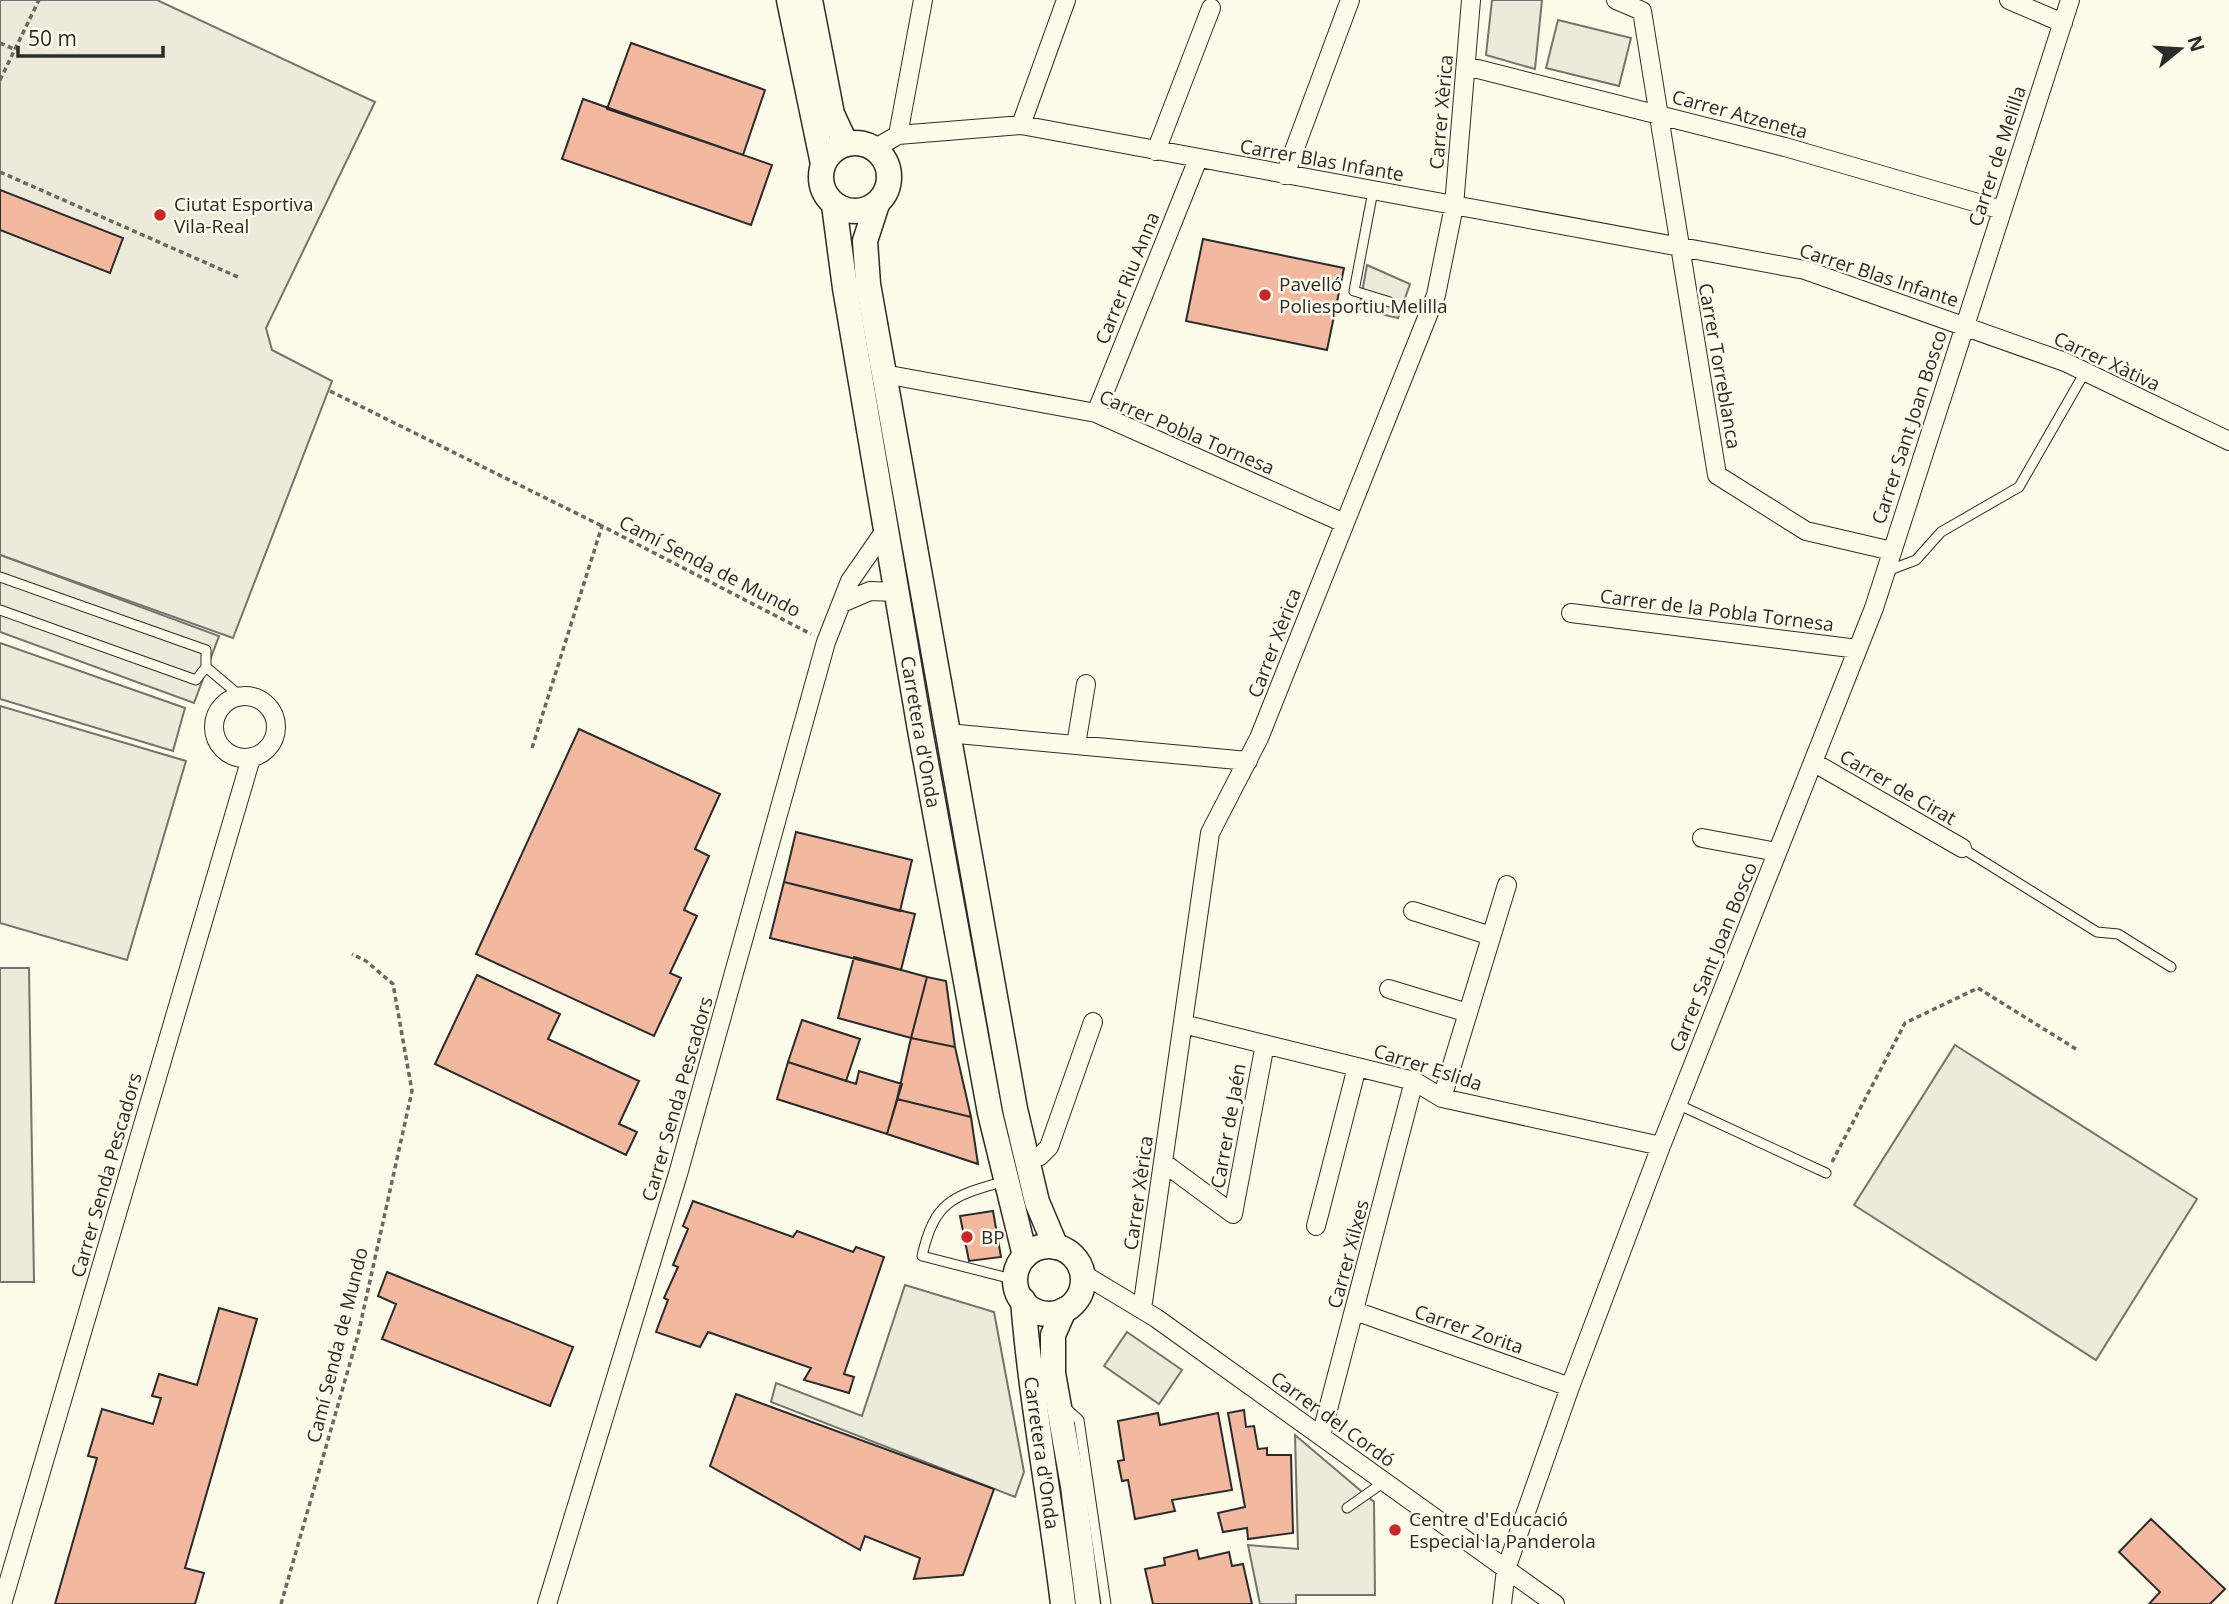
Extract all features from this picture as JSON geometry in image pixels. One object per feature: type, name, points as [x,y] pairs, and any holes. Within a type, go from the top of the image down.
[{"type":"main road","points":[[789,0],[823,164],[821,184],[834,205],[856,212],[877,204],[884,196],[889,176],[887,165],[874,149],[856,143],[846,144],[836,148],[823,164]]},
{"type":"main road","points":[[810,0],[832,114],[846,144]]},
{"type":"main road","name":"Carretera d'Onda","points":[[877,204],[865,241],[868,284],[1026,1161],[1037,1202],[1056,1247]]},
{"type":"main road","name":"Carretera d'Onda","points":[[834,205],[845,288],[897,592],[1005,1181],[1025,1256]]},
{"type":"main road","points":[[1056,1247],[1073,1256],[1083,1274],[1080,1295],[1064,1310],[1042,1313],[1019,1290],[1025,1256],[1034,1249],[1056,1247]]},
{"type":"main road","name":"Carretera d'Onda","points":[[1019,1290],[1029,1378],[1049,1489],[1063,1604]]},
{"type":"main road","name":"Carretera d'Onda","points":[[1064,1310],[1053,1335],[1053,1373],[1073,1486],[1088,1604]]},
{"type":"street","points":[[898,135],[923,0]]},
{"type":"street","points":[[1021,125],[1066,0]]},
{"type":"street","name":"Carrer Xèrica","points":[[1142,1309],[1210,833],[1259,738],[1436,295],[1454,206],[1471,0]]},
{"type":"street","name":"Carrer Torreblanca","points":[[1616,0],[1642,11],[1717,475],[1806,531],[1892,551]]},
{"type":"street","points":[[2008,0],[2063,23]]},
{"type":"street","name":"Carrer de Melilla","points":[[1964,325],[2070,0]]},
{"type":"street","points":[[1285,175],[1344,2]]},
{"type":"street","points":[[1156,151],[1211,8]]},
{"type":"street","name":"Carrer Atzeneta","points":[[1466,66],[1785,147],[2001,210]]},
{"type":"street","name":"Carrer Blas Infante","points":[[874,149],[898,135],[1021,125],[1805,270],[1964,325]]},
{"type":"street","name":"Carrer Riu Anna","points":[[1096,413],[1198,159]]},
{"type":"street","name":"Carrer Xàtiva","points":[[1964,325],[2085,372],[2229,441]]},
{"type":"street","name":"Carrer Sant Joan Bosco","points":[[1502,1604],[1506,1569],[1570,1387],[1677,1104],[1858,649],[1886,571],[1964,325]]},
{"type":"street","name":"Carrer Pobla Tornesa","points":[[884,374],[1096,413],[1344,523]]},
{"type":"street","name":"Carrer Senda Pescadors","points":[[547,1604],[678,1174],[826,642],[850,581],[886,529]]},
{"type":"street","points":[[842,603],[870,591],[897,592]]},
{"type":"street","name":"Carrer de la Pobla Tornesa","points":[[1571,613],[1858,649]]},
{"type":"street","points":[[1076,745],[1086,684]]},
{"type":"street","points":[[239,695],[263,700],[277,721],[272,745],[251,758],[227,753],[213,732],[219,708],[239,695]]},
{"type":"street","points":[[947,733],[1248,761]]},
{"type":"street","name":"Carrer Senda Pescadors","points":[[2,1604],[251,758]]},
{"type":"street","name":"Carrer de Cirat","points":[[1813,762],[1962,848]]},
{"type":"street","points":[[1702,838],[1777,852]]},
{"type":"street","points":[[1442,1098],[1507,885]]},
{"type":"street","points":[[1413,911],[1491,936]]},
{"type":"street","points":[[1389,989],[1468,1013]]},
{"type":"street","points":[[1026,1161],[1040,1156],[1049,1147],[1093,1022]]},
{"type":"street","name":"Carrer Eslida","points":[[1183,1024],[1414,1081],[1442,1098],[1661,1146]]},
{"type":"street","name":"Carrer de Jaén","points":[[1164,1163],[1233,1214],[1265,1044]]},
{"type":"street","points":[[1316,1226],[1357,1067]]},
{"type":"street","name":"Carrer Xilxes","points":[[1321,1436],[1414,1081]]},
{"type":"street","name":"Carrer del Cordó","points":[[1083,1274],[1142,1309],[1555,1604]]},
{"type":"street","name":"Carrer Zorita","points":[[1355,1311],[1570,1387]]},
{"type":"lane","points":[[1373,191],[1354,291],[1390,302]]},
{"type":"lane","points":[[1886,571],[1916,560],[1941,532],[2019,487],[2085,372]]},
{"type":"lane","points":[[0,577],[206,650],[206,667],[195,680],[0,610]]},
{"type":"lane","points":[[206,667],[239,695]]},
{"type":"lane","points":[[1962,848],[2097,932],[2118,934],[2171,967]]},
{"type":"lane","points":[[1677,1104],[1826,1173]]},
{"type":"lane","points":[[1005,1181],[955,1196],[929,1228],[922,1256],[1019,1290]]},
{"type":"lane","points":[[1058,1401],[1079,1420],[1106,1604]]},
{"type":"lane","points":[[1347,1508],[1384,1482]]},
{"type":"path","points":[[0,80],[38,0]]},
{"type":"path","points":[[0,43],[15,50]]},
{"type":"path","points":[[0,172],[238,277]]},
{"type":"path","points":[[330,391],[602,526]]},
{"type":"path","name":"Camí Senda de Mundo","points":[[532,748],[602,526],[826,642]]},
{"type":"path","name":"Camí Senda de Mundo","points":[[281,1604],[358,1335],[412,1091],[393,984],[366,961],[352,954]]},
{"type":"path","points":[[1826,1173],[1905,1023],[1978,988],[2076,1049]]},
{"type":"shaded area","name":"Ciutat Esportiva Vila-Real","points":[[0,0],[157,0],[375,102],[266,328],[272,350],[332,381],[233,638],[0,555]]},
{"type":"shaded area","points":[[1492,0],[1542,0],[1535,69],[1486,55]]},
{"type":"shaded area","points":[[1558,20],[1631,38],[1619,86],[1546,68]]},
{"type":"shaded area","points":[[1367,265],[1410,284],[1398,318],[1359,309]]},
{"type":"shaded area","points":[[0,555],[219,636],[194,703],[0,632]]},
{"type":"shaded area","points":[[0,643],[185,708],[173,751],[0,699]]},
{"type":"shaded area","points":[[0,706],[186,761],[127,960],[0,923]]},
{"type":"shaded area","points":[[0,968],[29,968],[34,1282],[0,1282]]},
{"type":"shaded area","points":[[1955,1045],[2197,1199],[2096,1360],[1854,1205]]},
{"type":"shaded area","points":[[905,1285],[994,1312],[1024,1472],[1015,1497],[771,1402],[776,1383],[862,1416]]},
{"type":"shaded area","points":[[1127,1332],[1182,1370],[1159,1404],[1104,1366]]},
{"type":"shaded area","points":[[1295,1435],[1374,1502],[1375,1595],[1296,1595],[1296,1604],[1260,1604],[1248,1545],[1298,1549]]},
{"type":"building","points":[[631,43],[765,90],[743,155],[607,109]]},
{"type":"building","points":[[583,99],[772,165],[751,225],[562,159]]},
{"type":"building","points":[[0,190],[123,238],[110,273],[0,230]]},
{"type":"building","name":"Pavelló Poliesportiu Melilla","points":[[1203,239],[1344,268],[1327,350],[1186,321]]},
{"type":"building","points":[[579,729],[720,794],[695,849],[709,856],[684,910],[697,916],[670,973],[681,978],[654,1036],[476,954]]},
{"type":"building","points":[[796,832],[912,860],[900,911],[784,882]]},
{"type":"building","points":[[784,882],[915,914],[901,970],[770,938]]},
{"type":"building","points":[[854,957],[927,977],[911,1038],[838,1018]]},
{"type":"building","points":[[477,975],[560,1014],[548,1039],[639,1081],[619,1124],[637,1132],[626,1155],[435,1064]]},
{"type":"building","points":[[927,977],[946,981],[955,1047],[911,1038]]},
{"type":"building","points":[[802,1020],[860,1039],[846,1081],[788,1062]]},
{"type":"building","points":[[911,1038],[955,1047],[971,1117],[897,1099]]},
{"type":"building","points":[[788,1062],[856,1084],[859,1071],[902,1084],[887,1134],[777,1099]]},
{"type":"building","points":[[897,1099],[971,1117],[978,1164],[887,1134]]},
{"type":"building","points":[[693,1201],[793,1237],[797,1231],[853,1252],[856,1247],[884,1257],[844,1374],[854,1377],[849,1393],[804,1380],[811,1368],[708,1332],[700,1347],[656,1332],[668,1300],[664,1298],[678,1267],[673,1265],[688,1229],[683,1226]]},
{"type":"building","points":[[993,1211],[1001,1257],[969,1261],[960,1216]]},
{"type":"building","points":[[387,1272],[573,1347],[550,1406],[382,1339],[396,1304],[378,1296]]},
{"type":"building","points":[[219,1308],[257,1319],[185,1568],[204,1573],[195,1604],[55,1604],[97,1458],[88,1456],[102,1409],[153,1424],[161,1398],[152,1396],[159,1374],[197,1385]]},
{"type":"building","points":[[736,1394],[994,1489],[963,1575],[914,1579],[920,1558],[865,1536],[860,1550],[710,1466]]},
{"type":"building","points":[[1244,1410],[1246,1427],[1254,1426],[1258,1449],[1267,1448],[1267,1455],[1291,1455],[1293,1533],[1248,1539],[1247,1528],[1223,1532],[1218,1513],[1245,1507],[1228,1413]]},
{"type":"building","points":[[1158,1413],[1160,1425],[1218,1413],[1232,1490],[1172,1500],[1175,1511],[1135,1519],[1128,1480],[1122,1481],[1118,1461],[1124,1460],[1118,1421]]},
{"type":"building","points":[[2151,1519],[2225,1589],[2210,1604],[2149,1604],[2160,1592],[2119,1552]]},
{"type":"building","points":[[1197,1550],[1199,1559],[1229,1552],[1232,1566],[1243,1564],[1252,1604],[1153,1604],[1145,1569],[1165,1565],[1164,1558]]},
{"type":"place","name":"Ciutat Esportiva Vila-Real","points":[[160,215]]},
{"type":"place","name":"Pavelló Poliesportiu Melilla","points":[[1265,295]]},
{"type":"place","name":"BP","points":[[967,1237]]},
{"type":"place","name":"Centre d'Educació Especial la Panderola","points":[[1395,1530]]}]
